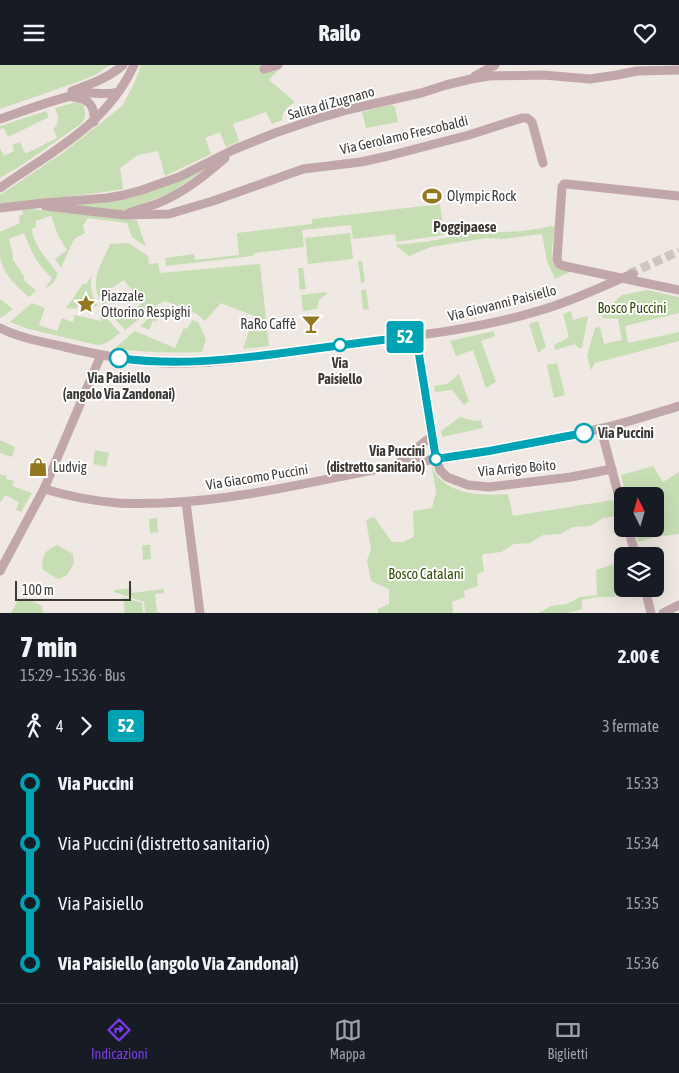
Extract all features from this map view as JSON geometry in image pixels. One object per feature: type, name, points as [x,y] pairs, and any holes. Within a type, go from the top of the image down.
[{"type":"street","points":[[49,102],[99,81],[124,65]]},
{"type":"street","points":[[0,187],[48,157],[94,122],[118,92],[134,65]]},
{"type":"street","points":[[264,69],[278,65]]},
{"type":"street","points":[[471,79],[495,65]]},
{"type":"street","name":"Salita di Zugnano","points":[[0,208],[107,198],[142,191],[179,177],[236,149],[316,119],[471,79],[489,76],[543,75],[590,79],[637,71],[679,70]]},
{"type":"street","points":[[99,81],[111,82],[116,86],[118,92]]},
{"type":"street","points":[[0,119],[49,102],[87,93],[112,94],[118,92]]},
{"type":"street","points":[[70,97],[81,98],[88,102],[92,107],[94,122]]},
{"type":"street","name":"Via Gerolamo Frescobaldi","points":[[33,204],[124,215],[154,215],[176,212],[235,194],[303,169],[361,162],[388,156],[468,135],[522,118],[527,118],[532,122],[543,163]]},
{"type":"street","name":"Via Gerolamo Frescobaldi","points":[[124,215],[161,202],[179,193],[210,171],[236,149]]},
{"type":"street","points":[[679,196],[564,184],[562,187],[557,250],[558,264],[595,272],[628,275],[679,290]]},
{"type":"street","name":"Via Giovanni Paisiello","points":[[0,328],[20,337],[128,360],[168,363],[208,361],[467,328],[559,304],[628,275]]},
{"type":"street","points":[[416,336],[436,459]]},
{"type":"street","points":[[0,571],[44,489],[101,355]]},
{"type":"street","name":"Via Giacomo Puccini","points":[[44,489],[64,495],[119,503],[214,500],[601,429],[679,406]]},
{"type":"street","points":[[601,429],[617,487]]},
{"type":"street","points":[[395,466],[433,435]]},
{"type":"street","name":"Via Arrigo Boito","points":[[436,459],[440,470],[447,477],[468,485],[488,487],[562,478],[612,469]]},
{"type":"street","points":[[186,502],[200,613]]},
{"type":"street","points":[[646,597],[651,613]]},
{"type":"street","points":[[663,613],[679,605]]},
{"type":"green space","points":[[0,65],[110,65],[97,74],[83,80],[0,109]]},
{"type":"green space","points":[[141,65],[264,65],[279,67],[269,80],[295,102],[284,111],[282,120],[272,124],[266,112],[233,124],[239,141],[226,147],[220,132],[205,138],[211,154],[165,176],[158,151],[138,155],[120,168],[123,189],[0,204],[0,195],[64,152],[122,106],[134,84]]},
{"type":"green space","points":[[77,102],[83,105],[85,110],[82,123],[0,178],[0,148],[4,156],[14,151],[12,145],[20,142],[24,152],[27,153],[57,138],[53,129],[57,125],[58,116],[55,108]]},
{"type":"green space","points":[[391,105],[395,107],[398,122],[366,128],[362,112]]},
{"type":"green space","points":[[46,111],[49,117],[8,137],[4,128],[0,129],[0,126]]},
{"type":"green space","points":[[210,166],[170,193],[121,211],[65,205],[103,203],[140,195],[164,187]]},
{"type":"green space","points":[[440,204],[444,235],[396,242],[395,234],[353,239],[351,225],[302,230],[304,247],[255,253],[252,256],[166,266],[165,258],[194,254],[195,260],[239,255],[237,233],[312,224],[312,219]]},
{"type":"green space","points":[[22,210],[132,219],[137,221],[146,247],[132,237],[127,223],[88,218],[83,226],[85,233],[74,239],[61,268],[55,259],[67,250],[58,235],[51,216],[36,221],[36,227],[32,229],[35,241],[58,274],[55,281],[45,288],[52,278],[35,257],[24,233],[9,239],[13,260],[24,276],[24,280],[36,291],[29,297],[7,274],[0,256],[0,232],[20,223],[19,215],[23,215]]},
{"type":"green space","points":[[550,226],[555,227],[552,248],[554,264],[556,268],[572,271],[555,279],[547,261],[542,234],[503,239],[487,238],[431,247],[409,256],[395,245],[433,241],[464,233],[518,231]]},
{"type":"green space","points":[[350,233],[353,259],[308,264],[305,238]]},
{"type":"green space","points":[[128,243],[148,256],[149,264],[158,263],[160,273],[260,264],[269,346],[243,349],[254,316],[221,303],[205,321],[197,314],[164,301],[125,330],[105,309],[111,304],[119,316],[131,307],[134,310],[142,303],[124,280],[100,293],[107,303],[103,305],[96,289],[96,281],[99,268],[110,244]]},
{"type":"green space","points":[[358,261],[362,261],[365,282],[361,283]]},
{"type":"green space","points":[[298,268],[303,268],[306,289],[300,290]]},
{"type":"green space","points":[[92,275],[92,291],[98,306],[84,306],[83,302],[78,302],[78,307],[75,309],[66,308],[83,284],[86,284]]},
{"type":"green space","points":[[366,289],[369,309],[363,310],[361,290]]},
{"type":"green space","name":"Bosco Puccini","points":[[647,290],[679,297],[679,313],[625,326],[628,343],[679,332],[679,341],[595,363],[591,370],[587,356],[595,328],[600,327],[604,344],[622,340],[618,319],[602,318],[601,314],[622,295]]},
{"type":"green space","points":[[327,292],[319,300],[317,309],[303,311],[301,295]]},
{"type":"green space","points":[[0,299],[13,309],[1,318],[0,317]]},
{"type":"green space","points":[[32,303],[45,308],[39,325],[57,331],[62,318],[72,322],[74,315],[101,321],[100,313],[102,313],[120,333],[106,343],[97,345],[29,329],[10,322]]},
{"type":"green space","points":[[571,311],[573,320],[588,316],[582,348],[578,348],[575,344],[555,350],[554,345],[569,337],[563,314]]},
{"type":"green space","points":[[151,316],[157,319],[156,322],[153,320],[149,330],[140,326]]},
{"type":"green space","points":[[192,320],[198,322],[206,339],[202,352],[158,352],[115,348],[135,331],[175,348],[184,328],[187,329]]},
{"type":"green space","points":[[538,321],[546,347],[538,353],[529,324]]},
{"type":"green space","points":[[494,331],[495,336],[481,341],[496,382],[486,388],[473,350],[456,356],[450,341]]},
{"type":"green space","points":[[557,363],[565,395],[554,398],[547,365]]},
{"type":"green space","points":[[459,374],[469,401],[464,405],[452,390],[435,392],[434,386],[447,384]]},
{"type":"green space","points":[[460,417],[474,421],[481,420],[483,428],[442,437],[441,431]]},
{"type":"green space","points":[[0,440],[15,447],[12,457],[0,453]]},
{"type":"green space","points":[[95,450],[109,453],[106,467],[93,464]]},
{"type":"green space","points":[[653,466],[663,482],[679,472],[679,534],[664,536],[664,487],[624,487],[621,475]]},
{"type":"green space","name":"Bosco Catalani","points":[[432,467],[445,483],[465,492],[487,495],[508,494],[513,516],[613,500],[614,517],[603,518],[590,526],[573,527],[560,534],[543,535],[530,543],[514,544],[501,552],[484,554],[482,556],[484,571],[477,575],[478,586],[464,591],[465,597],[452,602],[453,613],[378,613],[378,609],[389,604],[389,589],[371,581],[367,560],[371,550],[366,520],[374,517],[392,542],[403,542],[414,537],[413,511],[432,508],[436,492]]},
{"type":"green space","points":[[0,474],[7,476],[6,479],[14,481],[12,486],[32,493],[21,512],[16,510],[19,502],[5,495],[0,501]]},
{"type":"green space","points":[[157,518],[158,532],[150,533],[149,519]]},
{"type":"green space","points":[[637,537],[654,537],[638,542]]},
{"type":"green space","points":[[57,545],[73,554],[74,563],[67,575],[58,579],[43,570],[42,565],[44,555],[49,549]]},
{"type":"green space","points":[[142,545],[150,545],[151,559],[143,560]]},
{"type":"green space","points":[[614,564],[614,597],[582,600],[582,609],[567,613],[538,613],[551,606],[567,604],[580,597],[597,595],[596,570]]},
{"type":"green space","points":[[132,588],[132,593],[164,589],[164,593],[155,594],[157,612],[161,613],[145,613],[144,602],[114,592],[114,590]]},
{"type":"green space","points":[[123,597],[142,603],[143,613],[125,613]]},
{"type":"green space","points":[[26,598],[42,606],[43,613],[11,613],[17,602]]},
{"type":"tunnel","points":[[629,274],[679,251]]},
{"type":"bus line","name":"52","points":[[119,358],[168,363],[217,361],[416,336],[436,459],[584,433]]},
{"type":"place","name":"Olympic Rock","points":[[432,196]]},
{"type":"place","name":"Piazzale Ottorino Respighi","points":[[86,304]]},
{"type":"place","name":"RaRo Caffè","points":[[311,324]]},
{"type":"place","name":"Via Paisiello","points":[[340,345]]},
{"type":"place","name":"Via Paisiello (angolo Via Zandonai)","points":[[119,358]]},
{"type":"place","name":"Via Puccini","points":[[584,433]]},
{"type":"place","name":"Via Puccini (distretto sanitario)","points":[[436,459]]},
{"type":"place","name":"Ludvig","points":[[38,467]]},
{"type":"district","name":"Poggipaese","points":[[465,226]]}]
